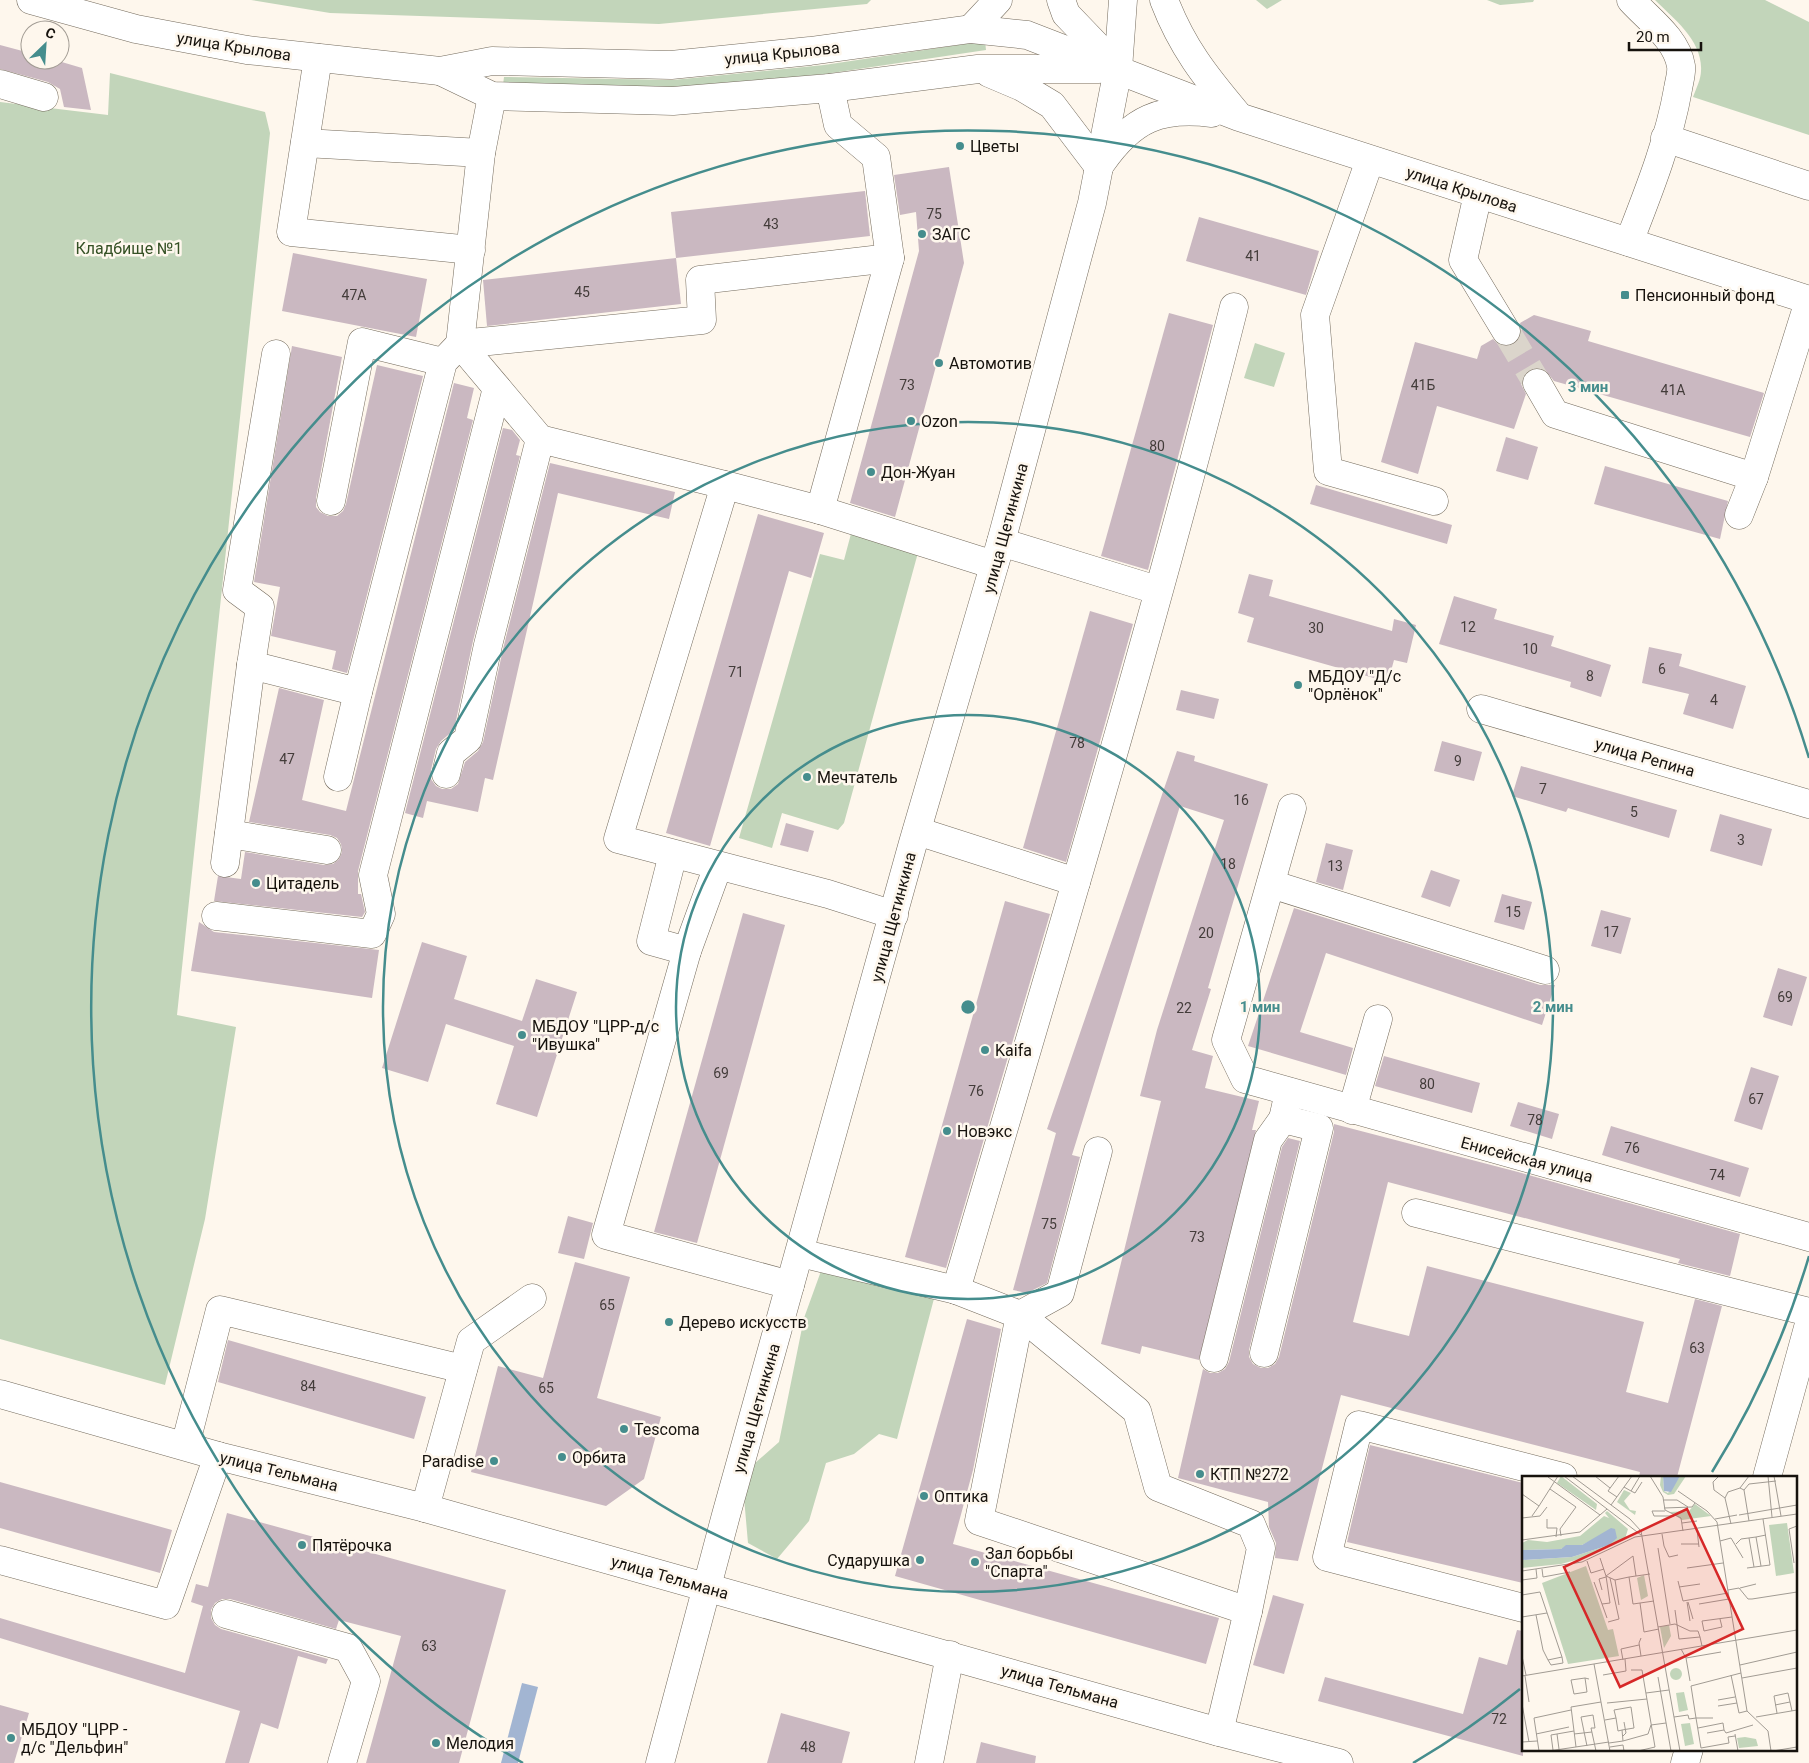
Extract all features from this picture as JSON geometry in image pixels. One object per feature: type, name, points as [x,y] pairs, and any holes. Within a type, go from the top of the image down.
[{"type":"main road","name":"улица Крылова","points":[[31,0],[136,29],[247,50],[440,71],[492,60],[671,65],[810,51],[971,29],[1027,35],[1239,117],[1809,300]]},
{"type":"main road","points":[[971,29],[998,0]]},
{"type":"main road","points":[[1060,0],[1066,14],[1118,69]]},
{"type":"main road","name":"улица Щетинкина","points":[[660,1763],[706,1587],[790,1285],[917,831],[998,553],[1092,203],[1118,69],[1123,0]]},
{"type":"main road","points":[[1164,0],[1182,43],[1202,72],[1239,117]]},
{"type":"main road","points":[[1612,0],[1636,6],[1672,42],[1681,67],[1676,102],[1648,193],[1629,242]]},
{"type":"main road","points":[[318,58],[291,232],[471,250]]},
{"type":"main road","name":"улица Крылова","points":[[440,71],[492,96],[673,101],[830,88],[978,69],[1118,69]]},
{"type":"main road","points":[[978,69],[1022,87],[1052,105],[1099,167],[1117,140],[1136,125],[1159,115],[1187,110],[1239,117]]},
{"type":"main road","points":[[0,84],[44,97]]},
{"type":"main road","points":[[820,510],[890,258],[876,157],[838,125],[830,88]]},
{"type":"main road","points":[[338,777],[358,692],[451,353],[471,250],[481,153],[492,96]]},
{"type":"main road","points":[[1665,138],[1809,186]]},
{"type":"main road","points":[[305,143],[481,153]]},
{"type":"main road","points":[[1370,160],[1315,315],[1328,471],[1434,501]]},
{"type":"main road","points":[[1478,194],[1463,260],[1506,331]]},
{"type":"main road","points":[[331,502],[362,342],[451,353],[702,320],[700,280],[890,258]]},
{"type":"main road","points":[[1739,514],[1754,477],[1809,300]]},
{"type":"main road","points":[[956,1290],[1076,882],[1157,590],[1191,478],[1234,307]]},
{"type":"main road","points":[[451,353],[497,388],[540,439],[820,510],[1157,590]]},
{"type":"main road","points":[[225,863],[260,607],[237,590],[276,354]]},
{"type":"main road","points":[[1537,383],[1555,414],[1754,477]]},
{"type":"main road","points":[[216,916],[372,934],[381,914],[373,875],[497,388]]},
{"type":"main road","points":[[446,774],[451,753],[468,739],[488,644],[540,439]]},
{"type":"main road","points":[[725,485],[618,838],[828,894],[894,915]]},
{"type":"main road","points":[[251,665],[358,692]]},
{"type":"main road","name":"улица Репина","points":[[1481,709],[1809,804]]},
{"type":"main road","points":[[1292,808],[1271,884],[1545,970]]},
{"type":"main road","points":[[917,831],[1076,882]]},
{"type":"main road","points":[[229,834],[327,850]]},
{"type":"main road","points":[[674,854],[651,941],[687,951]]},
{"type":"main road","points":[[718,866],[687,951],[606,1235],[790,1285]]},
{"type":"main road","name":"Енисейская улица","points":[[1271,884],[1226,1040],[1245,1079],[1809,1237]]},
{"type":"main road","points":[[1352,1110],[1378,1019]]},
{"type":"main road","points":[[1214,1358],[1268,1140],[1283,1119],[1290,1092]]},
{"type":"main road","points":[[1264,1353],[1319,1128],[1283,1119]]},
{"type":"main road","points":[[1098,1151],[1060,1294],[1020,1316],[979,1521],[1248,1611]]},
{"type":"main road","points":[[1416,1213],[1809,1312]]},
{"type":"main road","points":[[800,1253],[956,1290],[1020,1316],[1137,1411],[1158,1487],[1251,1524],[1261,1548],[1220,1732]]},
{"type":"main road","points":[[425,1508],[471,1341],[532,1298]]},
{"type":"main road","points":[[185,1446],[220,1310],[463,1369]]},
{"type":"main road","points":[[1767,1476],[1809,1324]]},
{"type":"main road","name":"улица Тельмана","points":[[0,1394],[218,1456],[425,1508],[1220,1732],[1339,1763]]},
{"type":"main road","points":[[1522,1608],[1327,1557],[1359,1425],[1559,1476]]},
{"type":"main road","points":[[0,1560],[166,1605],[218,1456]]},
{"type":"main road","points":[[226,1614],[348,1648],[366,1681],[342,1763]]},
{"type":"main road","points":[[929,1763],[950,1655]]},
{"type":"main road","points":[[1685,1763],[1689,1750]]},
{"type":"green space","points":[[251,0],[871,0],[867,4],[659,24],[330,13]]},
{"type":"green space","points":[[1256,0],[1282,0],[1267,9]]},
{"type":"green space","points":[[1487,0],[1534,0],[1533,2],[1500,5]]},
{"type":"green space","points":[[1655,0],[1765,0],[1809,22],[1809,135],[1693,97],[1701,74],[1697,50],[1686,31]]},
{"type":"green space","points":[[985,41],[986,50],[825,74],[674,89],[503,85],[504,77],[673,80],[824,65]]},
{"type":"green space","name":"Кладбище №1","points":[[110,73],[265,112],[270,133],[177,1015],[236,1027],[205,1219],[165,1385],[0,1339],[0,102],[108,115]]},
{"type":"green space","points":[[1255,343],[1285,353],[1274,387],[1244,378]]},
{"type":"green space","points":[[852,530],[919,549],[844,823],[838,830],[782,813],[772,848],[739,838],[820,554],[844,560]]},
{"type":"green space","points":[[825,1260],[936,1291],[897,1439],[879,1434],[854,1454],[826,1463],[809,1521],[777,1559],[748,1543],[743,1486],[755,1463],[779,1442],[804,1318]]},
{"type":"water","points":[[522,1683],[538,1687],[518,1763],[501,1763]]},
{"type":"building","points":[[0,45],[20,50],[20,70],[70,70],[70,64],[82,68],[91,110],[64,107],[60,89],[48,82],[0,69]]},
{"type":"building","points":[[949,167],[964,263],[895,517],[850,503],[919,251],[916,212],[900,215],[894,175]]},
{"type":"building","points":[[865,191],[870,236],[676,258],[671,212]]},
{"type":"building","points":[[1199,217],[1319,251],[1306,295],[1186,261]]},
{"type":"building","points":[[293,253],[427,279],[416,337],[282,311]]},
{"type":"building","points":[[676,258],[681,304],[487,326],[483,280]]},
{"type":"building","points":[[1169,313],[1213,325],[1148,570],[1101,556]]},
{"type":"building","points":[[1534,315],[1591,331],[1588,341],[1764,393],[1750,437],[1554,381],[1545,370],[1536,367],[1529,370],[1523,376],[1521,384],[1526,394],[1514,429],[1437,406],[1418,474],[1381,462],[1415,342],[1477,359],[1481,346],[1493,339],[1498,344],[1506,347],[1514,344],[1520,338],[1522,330],[1520,323]]},
{"type":"building","points":[[292,346],[342,357],[316,498],[316,507],[320,512],[328,516],[337,516],[343,511],[346,504],[377,365],[423,376],[347,673],[332,669],[336,651],[271,636],[280,587],[254,582]]},
{"type":"building","points":[[454,383],[474,388],[467,418],[473,420],[358,871],[358,894],[361,894],[365,912],[362,917],[214,901],[218,876],[241,879],[245,852],[324,865],[333,864],[339,859],[342,852],[341,844],[337,838],[330,835],[249,822],[279,688],[324,700],[302,800],[346,811]]},
{"type":"building","points":[[503,428],[512,430],[520,440],[516,455],[520,456],[473,641],[454,730],[441,741],[436,749],[431,770],[431,779],[436,786],[442,789],[451,789],[458,784],[465,762],[478,751],[483,742],[503,649],[550,463],[675,492],[669,519],[558,493],[493,780],[485,778],[478,812],[427,801],[423,818],[405,813]]},
{"type":"building","points":[[1506,437],[1538,447],[1528,480],[1496,471]]},
{"type":"building","points":[[1605,466],[1728,501],[1720,539],[1594,504]]},
{"type":"building","points":[[1316,485],[1452,525],[1447,544],[1310,504]]},
{"type":"building","points":[[758,514],[824,533],[811,578],[789,571],[710,846],[666,833]]},
{"type":"building","points":[[1249,574],[1273,580],[1269,596],[1392,631],[1394,619],[1416,625],[1407,663],[1394,660],[1388,682],[1247,642],[1254,618],[1238,613]]},
{"type":"building","points":[[1454,596],[1497,609],[1494,619],[1554,636],[1551,646],[1611,665],[1601,697],[1570,687],[1571,682],[1439,644]]},
{"type":"building","points":[[1090,611],[1133,624],[1066,862],[1023,848]]},
{"type":"building","points":[[1649,647],[1682,654],[1679,666],[1746,686],[1733,729],[1683,714],[1689,694],[1642,683]]},
{"type":"building","points":[[1181,690],[1219,699],[1214,719],[1176,710]]},
{"type":"building","points":[[1442,741],[1482,752],[1474,781],[1434,771]]},
{"type":"building","points":[[1177,751],[1195,756],[1194,761],[1268,784],[1208,988],[1211,989],[1192,1050],[1213,1056],[1205,1088],[1259,1101],[1252,1130],[1256,1130],[1199,1360],[1142,1346],[1140,1354],[1101,1344],[1161,1101],[1140,1096],[1157,1030],[1224,820],[1180,806],[1072,1155],[1080,1157],[1047,1283],[1027,1293],[1013,1290],[1056,1133],[1047,1129]]},
{"type":"building","points":[[1521,766],[1677,810],[1669,838],[1568,808],[1566,812],[1512,796]]},
{"type":"building","points":[[1720,814],[1772,829],[1762,866],[1710,851]]},
{"type":"building","points":[[786,823],[814,831],[808,852],[780,845]]},
{"type":"building","points":[[1326,843],[1353,850],[1343,890],[1316,882]]},
{"type":"building","points":[[1431,870],[1460,880],[1450,907],[1421,897]]},
{"type":"building","points":[[1502,894],[1532,902],[1524,930],[1494,922]]},
{"type":"building","points":[[1005,901],[1050,914],[946,1268],[905,1257]]},
{"type":"building","points":[[1294,908],[1540,985],[1555,985],[1542,1025],[1326,953],[1300,1032],[1353,1048],[1346,1075],[1248,1046]]},
{"type":"building","points":[[1601,910],[1631,918],[1621,954],[1591,946]]},
{"type":"building","points":[[743,913],[785,925],[697,1243],[654,1232]]},
{"type":"building","points":[[199,922],[214,932],[379,950],[372,998],[191,971]]},
{"type":"building","name":"МБДОУ \"ЦРР-д/с \"Ивушка\"","points":[[422,942],[467,956],[454,999],[522,1021],[536,979],[577,992],[537,1117],[496,1104],[514,1046],[446,1024],[428,1082],[382,1068]]},
{"type":"building","points":[[1778,968],[1807,977],[1792,1026],[1763,1017]]},
{"type":"building","points":[[1384,1056],[1480,1083],[1472,1113],[1375,1086]]},
{"type":"building","points":[[1751,1067],[1779,1076],[1762,1130],[1734,1121]]},
{"type":"building","points":[[1518,1102],[1559,1114],[1552,1139],[1510,1126]]},
{"type":"building","points":[[1334,1124],[1518,1172],[1740,1234],[1730,1276],[1678,1263],[1680,1259],[1388,1182],[1353,1322],[1409,1336],[1427,1266],[1644,1322],[1626,1392],[1668,1403],[1695,1299],[1722,1306],[1677,1476],[1639,1476],[1640,1472],[1341,1395],[1298,1561],[1275,1558],[1276,1543],[1269,1527],[1268,1502],[1178,1478],[1203,1369],[1210,1373],[1218,1373],[1225,1369],[1229,1362],[1282,1147],[1288,1138],[1300,1141],[1249,1350],[1249,1357],[1253,1364],[1261,1368],[1268,1368],[1275,1364],[1279,1357],[1334,1132]]},
{"type":"building","points":[[1611,1126],[1749,1168],[1740,1197],[1602,1155]]},
{"type":"building","points":[[568,1216],[593,1223],[584,1259],[558,1253]]},
{"type":"building","points":[[575,1262],[630,1277],[597,1398],[661,1417],[644,1479],[606,1506],[471,1472],[498,1366],[543,1378]]},
{"type":"building","points":[[967,1319],[1001,1329],[973,1470],[953,1544],[1219,1618],[1206,1664],[895,1576]]},
{"type":"building","points":[[228,1340],[426,1397],[414,1439],[218,1382]]},
{"type":"building","points":[[1370,1445],[1522,1483],[1522,1583],[1347,1542]]},
{"type":"building","points":[[0,1482],[172,1530],[160,1573],[0,1528]]},
{"type":"building","points":[[227,1513],[506,1590],[459,1763],[366,1763],[401,1636],[339,1620],[336,1629],[230,1599],[222,1599],[215,1603],[211,1610],[211,1618],[215,1625],[221,1629],[328,1659],[326,1664],[298,1656],[278,1729],[261,1723],[249,1763],[225,1763],[240,1711],[0,1638],[0,1618],[185,1673],[203,1606],[191,1602],[196,1584],[208,1587]]},
{"type":"building","points":[[1273,1595],[1304,1604],[1284,1674],[1253,1665]]},
{"type":"building","points":[[1517,1630],[1522,1631],[1523,1756],[1318,1701],[1325,1677],[1463,1714],[1479,1657],[1507,1665]]},
{"type":"building","name":"МБДОУ \"ЦРР - д/с \"Дельфин\"","points":[[0,1705],[29,1713],[14,1763],[0,1763]]},
{"type":"building","points":[[781,1713],[850,1732],[842,1763],[767,1763]]},
{"type":"building","points":[[981,1742],[1036,1756],[1035,1763],[976,1763]]},
{"type":"tunnel","points":[[1506,331],[1537,383]]},
{"type":"place","name":"Цветы","points":[[960,146]]},
{"type":"place","name":"ЗАГС","points":[[922,234]]},
{"type":"place","name":"Пенсионный фонд","points":[[1625,295]]},
{"type":"place","name":"Автомотив","points":[[939,363]]},
{"type":"place","name":"Ozon","points":[[911,421]]},
{"type":"place","name":"Дон-Жуан","points":[[871,472]]},
{"type":"place","name":"МБДОУ \"Д/с \"Орлёнок\"","points":[[1298,685]]},
{"type":"place","name":"Мечтатель","points":[[807,777]]},
{"type":"place","name":"Цитадель","points":[[256,883]]},
{"type":"place","name":"МБДОУ \"ЦРР-д/с \"Ивушка\"","points":[[522,1035]]},
{"type":"place","name":"Kaifa","points":[[985,1050]]},
{"type":"place","name":"Новэкс","points":[[947,1131]]},
{"type":"place","name":"Дерево искусств","points":[[669,1322]]},
{"type":"place","name":"Tescoma","points":[[624,1429]]},
{"type":"place","name":"Орбита","points":[[562,1457]]},
{"type":"place","name":"Paradise","points":[[494,1461]]},
{"type":"place","name":"КТП №272","points":[[1200,1474]]},
{"type":"place","name":"Оптика","points":[[924,1496]]},
{"type":"place","name":"Пятёрочка","points":[[302,1545]]},
{"type":"place","name":"Сударушка","points":[[920,1560]]},
{"type":"place","name":"Зал борьбы \"Спарта\"","points":[[975,1562]]},
{"type":"place","name":"МБДОУ \"ЦРР - д/с \"Дельфин\"","points":[[11,1738]]},
{"type":"place","name":"Мелодия","points":[[436,1743]]}]
